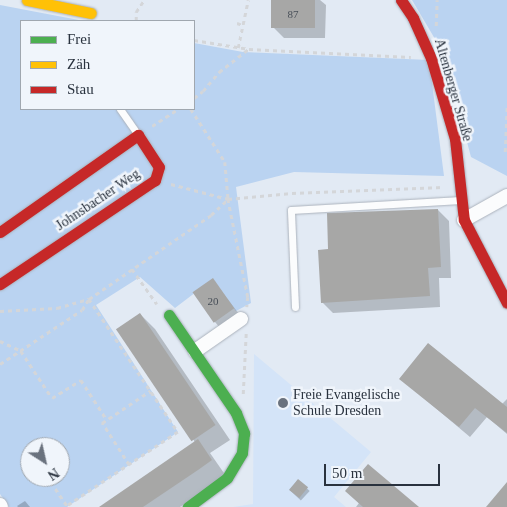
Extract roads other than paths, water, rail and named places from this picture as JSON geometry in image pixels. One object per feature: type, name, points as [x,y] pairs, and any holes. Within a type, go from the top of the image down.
[{"type":"street","points":[[27,0],[91,13]]},
{"type":"street","name":"Altenberger Straße","points":[[401,0],[413,18],[431,58],[455,140],[464,220],[507,303]]},
{"type":"street","name":"Johnsbacher Weg","points":[[0,232],[138,135],[159,167],[155,180],[0,284]]},
{"type":"street","points":[[464,220],[507,196]]},
{"type":"street","points":[[168,314],[236,413],[244,433],[242,453],[236,466],[226,478],[188,507]]},
{"type":"street","points":[[195,351],[241,319]]},
{"type":"lane","points":[[121,110],[138,135]]},
{"type":"lane","points":[[295,307],[291,210],[461,194]]},
{"type":"place","name":"Freie Evangelische Schule Dresden","points":[[283,403]]}]
